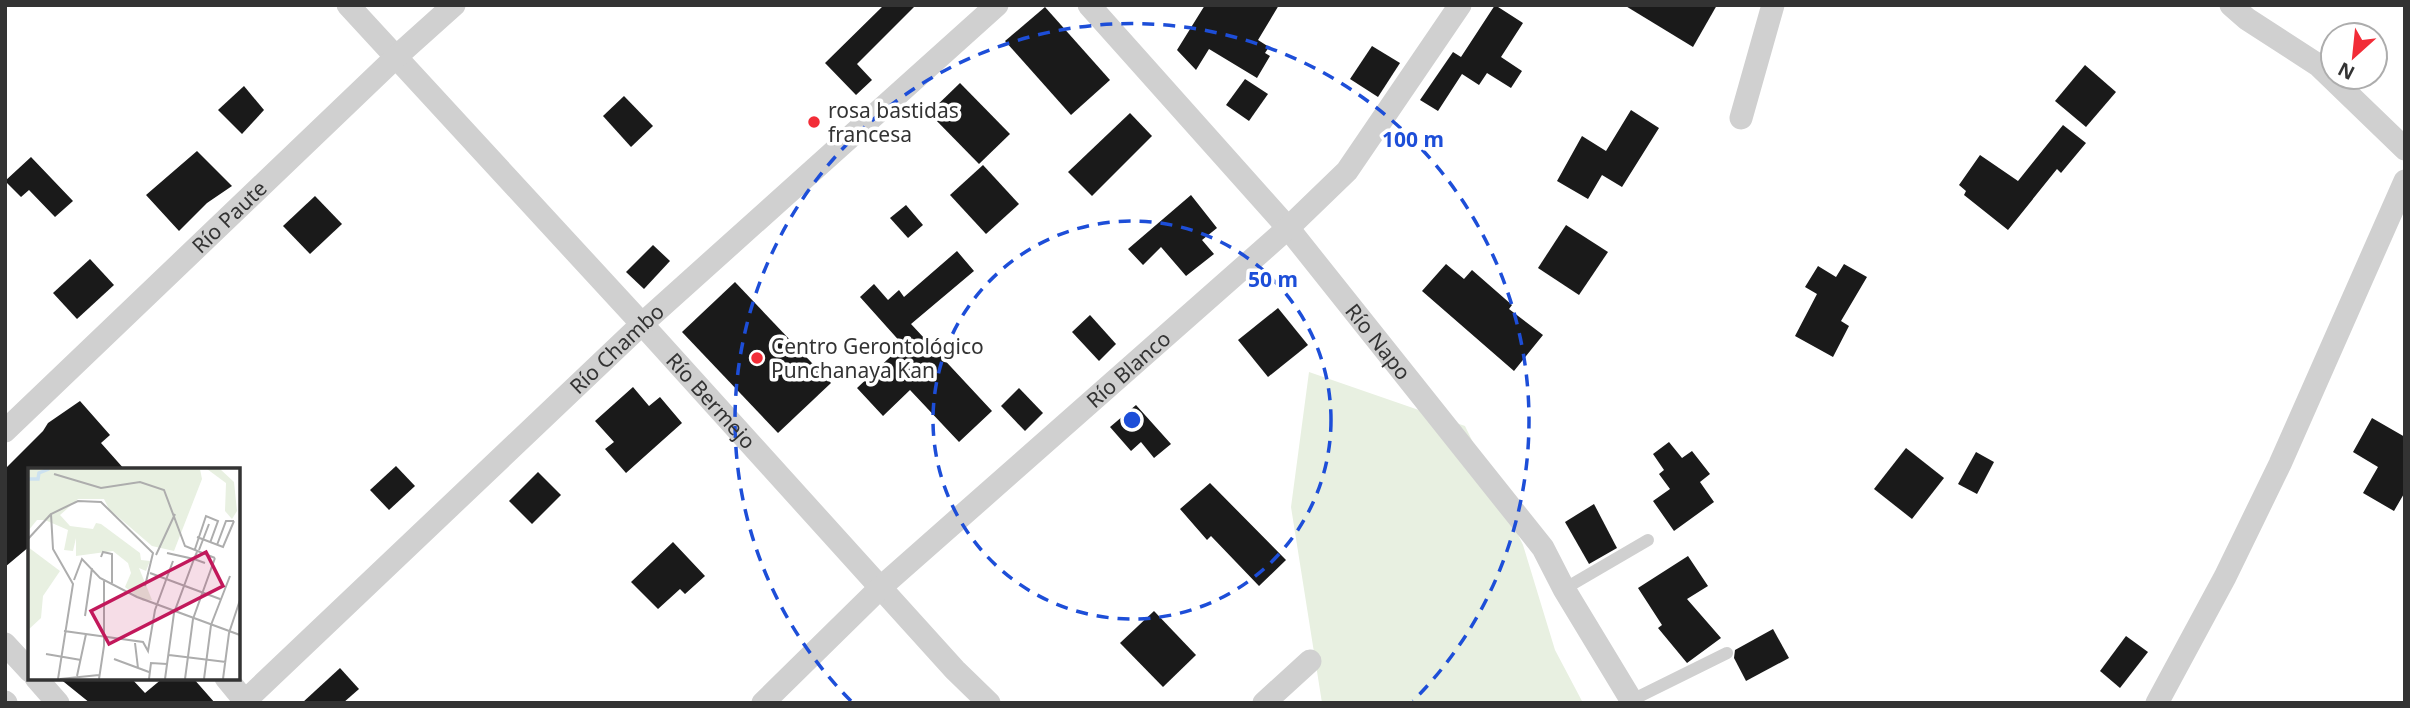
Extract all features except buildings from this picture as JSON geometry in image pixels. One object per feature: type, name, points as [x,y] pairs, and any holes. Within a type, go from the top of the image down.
[{"type":"street","name":"Río Bermejo","points":[[348,5],[955,670],[989,703]]},
{"type":"street","name":"Río Paute","points":[[5,431],[396,57],[454,5]]},
{"type":"street","name":"Río Chambo","points":[[245,702],[642,324],[997,5]]},
{"type":"street","name":"Río Napo","points":[[1089,5],[1288,228],[1543,548],[1564,589],[1633,701]]},
{"type":"street","name":"Río Blanco","points":[[763,703],[880,588],[1288,228],[1347,171],[1460,5]]},
{"type":"street","points":[[1741,118],[1773,5]]},
{"type":"street","points":[[2231,5],[2247,19],[2318,65],[2405,149]]},
{"type":"street","points":[[2157,703],[2225,577],[2280,464],[2405,181]]},
{"type":"street","points":[[5,644],[28,669]]},
{"type":"street","points":[[1264,703],[1310,661]]},
{"type":"street","points":[[38,680],[58,703]]},
{"type":"street","points":[[228,680],[245,702]]},
{"type":"lane","points":[[1564,589],[1648,540]]},
{"type":"lane","points":[[1633,701],[1727,653]]},
{"type":"green space","points":[[1309,372],[1465,426],[1523,545],[1555,650],[1583,703],[1322,703],[1291,507]]},
{"type":"place","name":"rosa bastidas francesa","points":[[814,122]]},
{"type":"place","name":"Centro Gerontológico Punchanaya Kan","points":[[757,358]]}]
